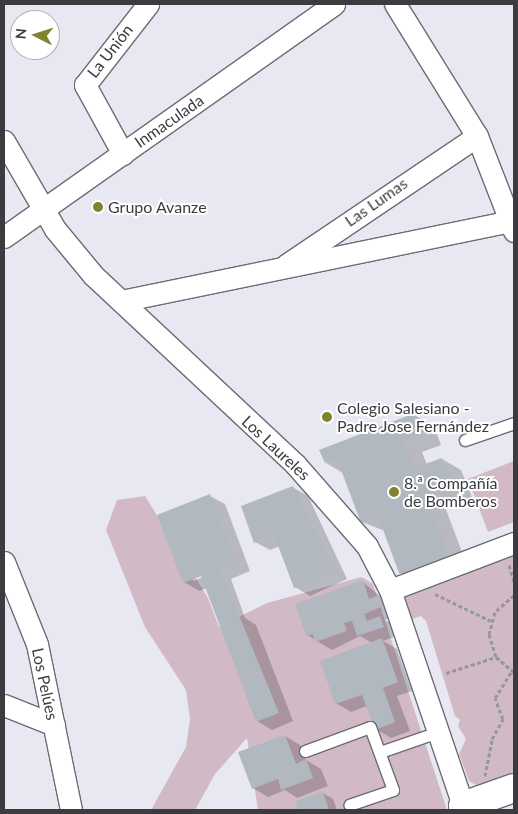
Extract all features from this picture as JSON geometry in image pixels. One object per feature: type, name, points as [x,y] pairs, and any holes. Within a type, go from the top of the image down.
[{"type":"main road","points":[[464,808],[514,788]]},
{"type":"street","name":"La Unión","points":[[123,154],[85,85],[148,4]]},
{"type":"street","name":"Inmaculada","points":[[4,238],[334,4]]},
{"type":"street","name":"Las Lumas","points":[[121,301],[512,226],[477,136],[395,4]]},
{"type":"street","name":"Las Lumas","points":[[277,270],[477,136]]},
{"type":"street","name":"Los Laureles","points":[[4,141],[43,209],[93,275],[336,506],[367,546],[390,590],[464,808]]},
{"type":"street","points":[[390,590],[514,543]]},
{"type":"street","name":"Los Pelúes","points":[[4,562],[30,617],[72,810]]},
{"type":"street","points":[[4,705],[54,725]]},
{"type":"lane","points":[[464,440],[514,423]]},
{"type":"lane","points":[[305,751],[370,726],[393,790],[349,805]]},
{"type":"lane","points":[[380,752],[438,732]]},
{"type":"path","points":[[415,580],[457,608],[490,621]]},
{"type":"path","points":[[485,779],[492,739],[503,719],[495,698],[513,671],[496,657],[491,646],[490,621],[501,604],[514,595]]},
{"type":"path","points":[[446,673],[496,657]]},
{"type":"shaded area","points":[[514,461],[514,522],[488,532],[468,479]]},
{"type":"shaded area","points":[[145,496],[208,598],[219,627],[267,603],[362,577],[373,584],[447,810],[258,810],[247,738],[215,774],[195,810],[151,810],[186,747],[190,719],[186,690],[145,627],[106,530],[117,500]]},
{"type":"shaded area","points":[[514,549],[514,780],[481,788],[469,781],[459,754],[466,739],[458,726],[460,720],[455,716],[426,621],[421,616],[412,619],[403,590]]},
{"type":"building","name":"8.ª Compañía de Bomberos","points":[[415,413],[422,434],[404,441],[414,468],[442,458],[453,486],[426,497],[448,555],[399,573],[378,516],[361,523],[337,459],[325,463],[319,450]]},
{"type":"building","points":[[293,486],[333,570],[294,588],[274,535],[254,543],[241,506]]},
{"type":"building","points":[[210,494],[236,563],[220,569],[279,713],[256,722],[201,576],[183,583],[157,515]]},
{"type":"building","points":[[363,580],[369,599],[377,596],[381,607],[364,614],[367,621],[380,616],[384,627],[357,636],[352,621],[344,623],[347,631],[315,642],[313,634],[306,636],[295,604]]},
{"type":"building","points":[[382,638],[398,682],[383,688],[395,722],[375,730],[362,695],[335,704],[320,661]]},
{"type":"building","points":[[285,735],[296,764],[306,759],[313,778],[281,790],[278,779],[252,789],[238,752]]},
{"type":"building","points":[[323,792],[329,810],[298,810],[295,801]]},
{"type":"place","name":"Grupo Avanze","points":[[98,207]]},
{"type":"place","name":"Colegio Salesiano - Padre Jose Fernández","points":[[327,417]]},
{"type":"place","name":"8.ª Compañía de Bomberos","points":[[394,492]]}]
